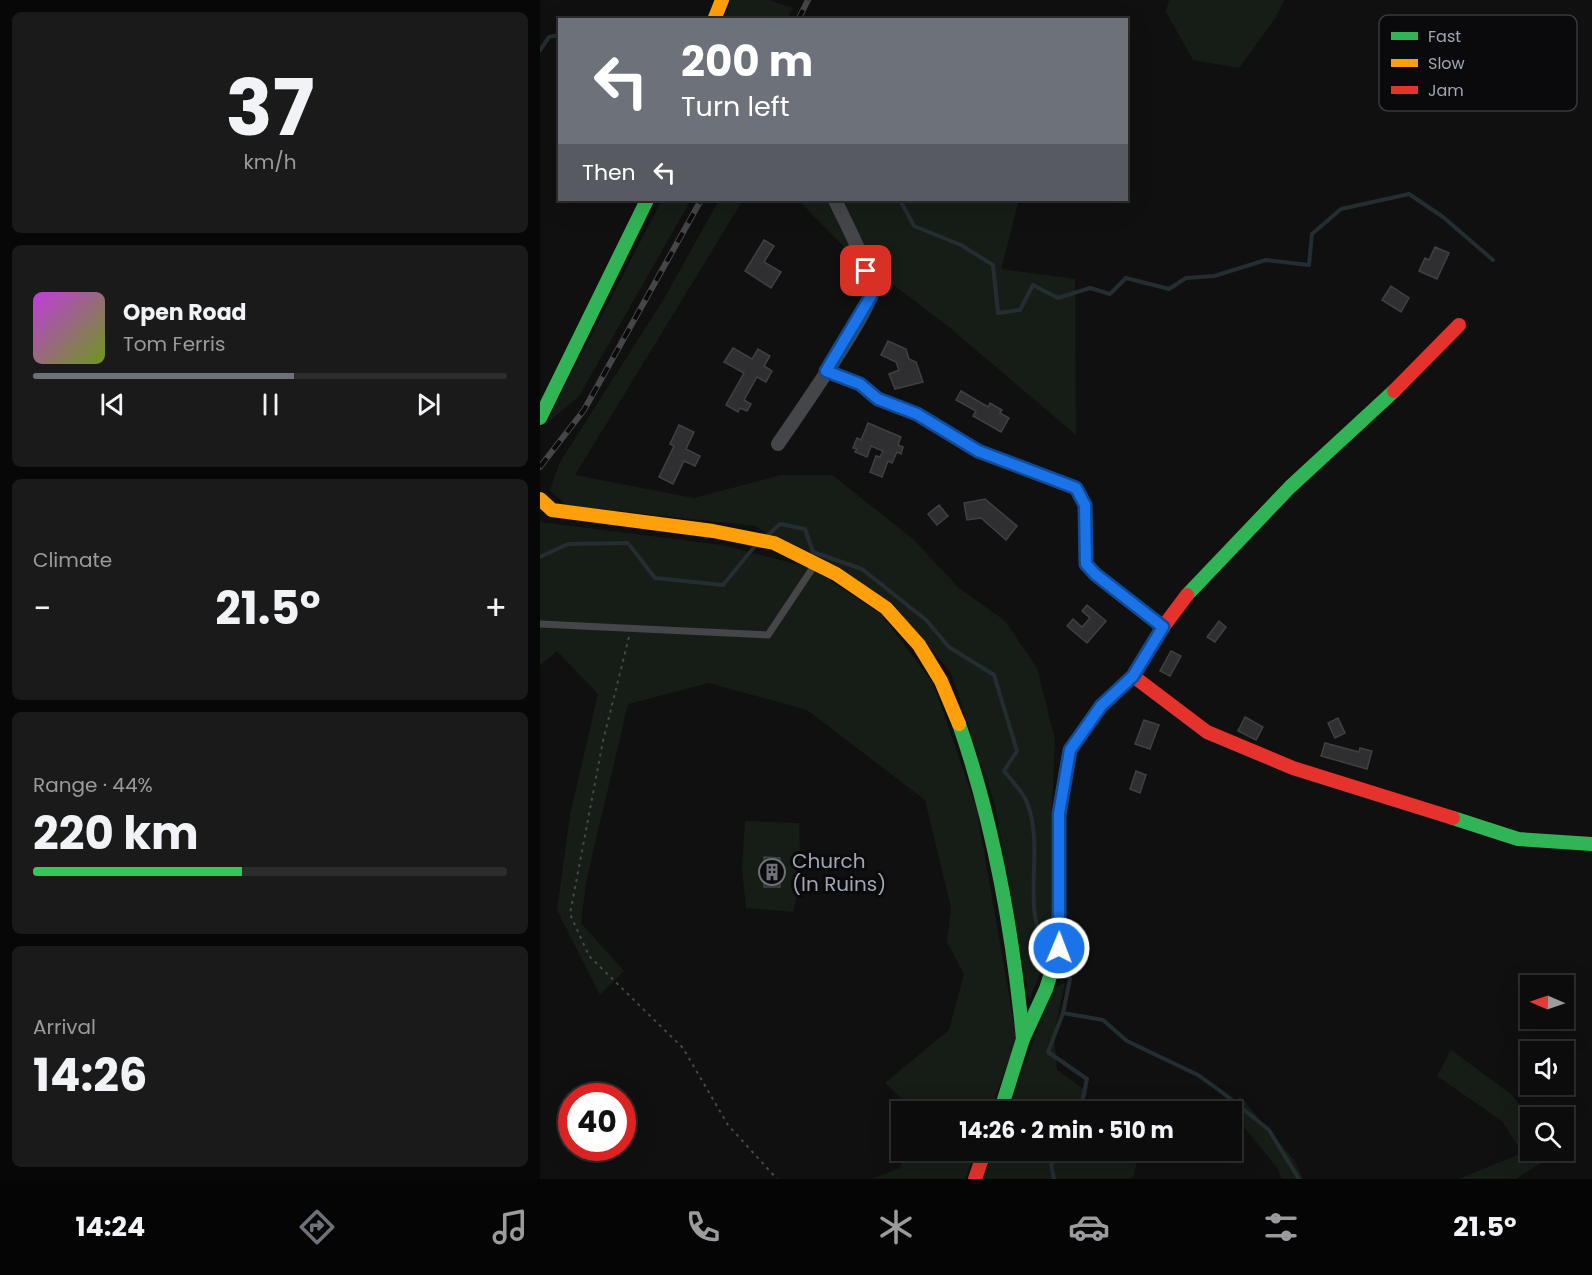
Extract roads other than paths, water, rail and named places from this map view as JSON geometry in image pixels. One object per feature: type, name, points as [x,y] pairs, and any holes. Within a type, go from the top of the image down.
[{"type":"street","points":[[715,18],[722,0]]},
{"type":"street","points":[[540,418],[647,201]]},
{"type":"street","points":[[778,444],[826,371],[871,296],[866,271],[835,201]]},
{"type":"street","points":[[1003,1101],[1023,1039],[1046,989],[1059,948],[1059,814],[1070,750],[1101,706],[1133,676],[1163,627],[1187,595],[1290,487],[1366,419],[1459,325]]},
{"type":"street","points":[[826,371],[860,384],[878,399],[917,414],[978,451],[1076,488],[1085,505],[1086,564],[1095,574],[1163,627]]},
{"type":"street","points":[[540,499],[552,510],[749,537],[774,543],[836,574],[886,608],[919,645],[941,681],[960,726],[986,812],[1018,986],[1023,1039]]},
{"type":"street","points":[[1133,676],[1207,732],[1293,768],[1518,838],[1592,844]]},
{"type":"street","points":[[975,1179],[981,1161]]},
{"type":"lane","points":[[540,624],[768,635],[815,564]]},
{"type":"waterway","points":[[540,50],[549,37],[558,35]]},
{"type":"waterway","points":[[901,201],[914,226],[961,245],[993,265],[998,313],[1020,310],[1033,285],[1058,298],[1090,288],[1110,294],[1126,278],[1169,289],[1186,278],[1214,276],[1266,260],[1309,265],[1312,234],[1341,209],[1409,194],[1443,217],[1493,260]]},
{"type":"waterway","points":[[768,535],[780,524],[805,529],[813,552],[862,569],[926,620],[949,647],[994,675],[1017,751],[1004,771],[1018,787],[1026,801],[1033,823],[1035,919],[1040,937],[1049,954]]},
{"type":"waterway","points":[[540,557],[568,544],[628,543],[655,578],[723,585],[755,546]]},
{"type":"waterway","points":[[1060,970],[1070,979],[1063,1013],[1048,1052],[1087,1079],[1082,1101]]},
{"type":"waterway","points":[[1063,1013],[1103,1020],[1127,1041],[1198,1075],[1269,1130],[1299,1179]]},
{"type":"waterway","points":[[1054,1161],[1051,1165],[1054,1179]]},
{"type":"railway","points":[[799,18],[808,0]]},
{"type":"railway","points":[[540,467],[584,410],[700,201]]},
{"type":"place","name":"Church (In Ruins)","points":[[772,872]]}]
